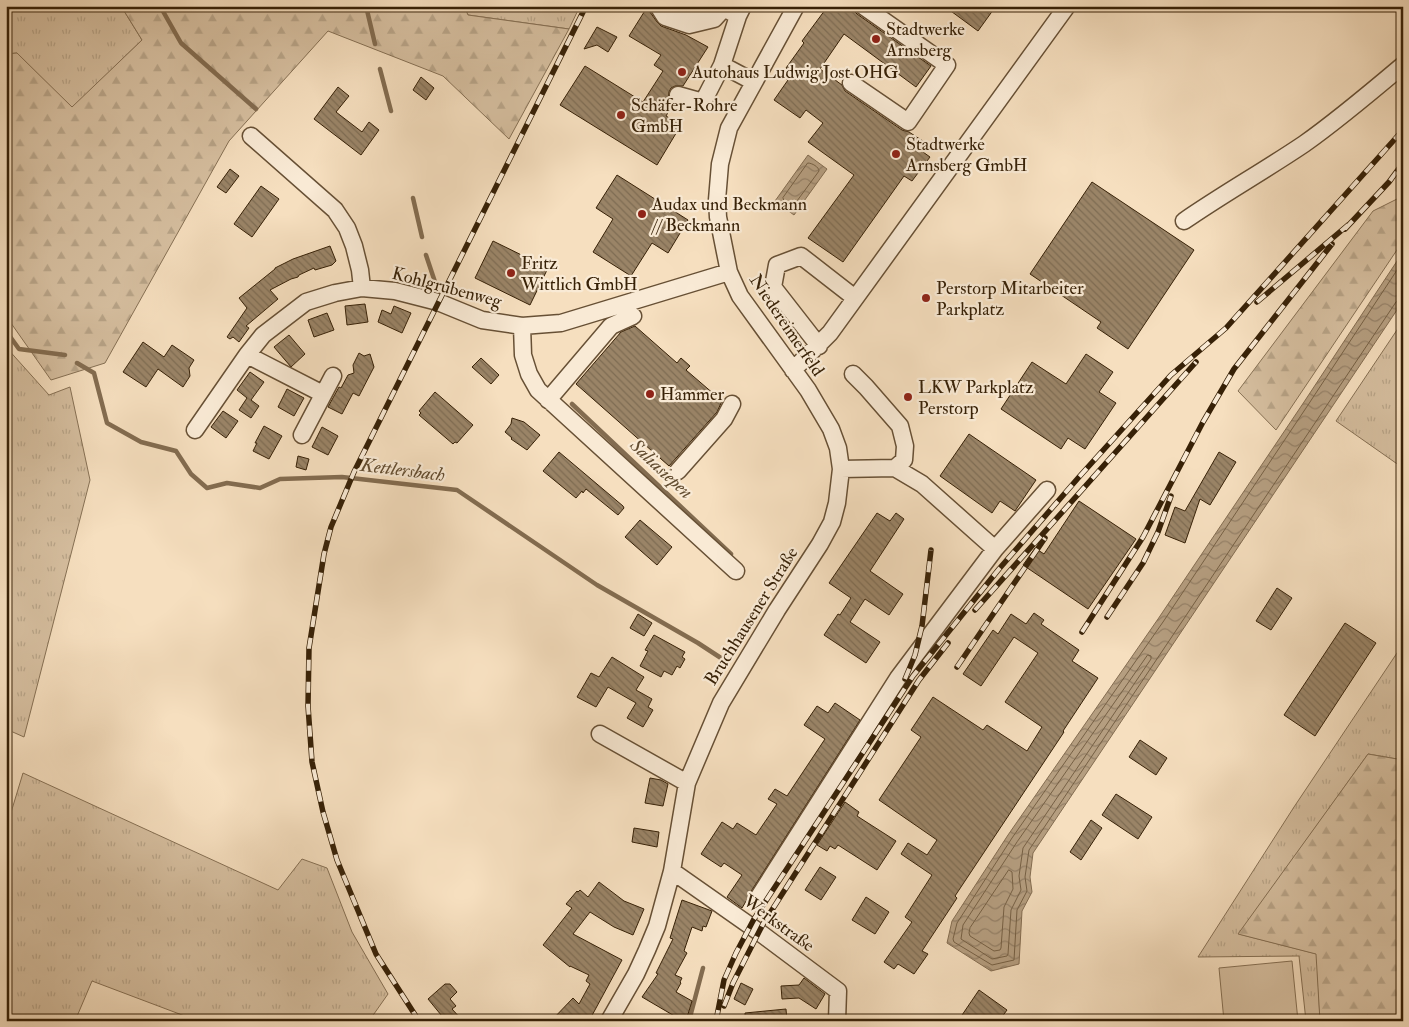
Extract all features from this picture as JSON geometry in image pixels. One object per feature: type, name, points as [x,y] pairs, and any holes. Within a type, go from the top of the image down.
[{"type":"street","points":[[658,6],[665,16],[689,25],[714,19],[724,7],[741,11],[722,65],[703,102],[678,95]]},
{"type":"street","points":[[678,6],[684,10],[704,6]]},
{"type":"street","name":"Niedereimerfeld","points":[[796,6],[729,128],[720,164],[717,200],[718,217],[729,272],[740,296],[808,390],[831,429],[838,448],[841,469]]},
{"type":"street","points":[[851,83],[908,122],[947,65],[863,6]]},
{"type":"street","points":[[793,370],[830,333],[1067,6]]},
{"type":"street","points":[[722,65],[754,82]]},
{"type":"street","points":[[1184,221],[1304,144],[1403,65]]},
{"type":"street","points":[[251,136],[335,210],[354,246],[362,288]]},
{"type":"street","points":[[818,346],[773,287],[777,265],[801,256],[855,298]]},
{"type":"street","name":"Kohlgrubenweg","points":[[195,430],[263,335],[306,302],[335,293],[362,288],[395,291],[438,302],[482,320],[522,326],[561,323],[729,272]]},
{"type":"street","points":[[548,400],[611,326],[633,316]]},
{"type":"street","points":[[522,326],[523,355],[529,374],[538,390],[736,571]]},
{"type":"street","points":[[248,355],[323,394]]},
{"type":"street","points":[[853,374],[900,426],[905,446],[904,460],[895,468]]},
{"type":"street","points":[[302,435],[333,376]]},
{"type":"street","points":[[678,471],[724,419],[732,404]]},
{"type":"street","points":[[841,469],[895,468],[922,484],[995,549]]},
{"type":"street","name":"Bruchhausener Straße","points":[[608,1021],[658,926],[672,872],[687,783],[721,703],[828,529],[837,504],[841,469]]},
{"type":"street","points":[[758,898],[898,678],[995,549],[1047,490]]},
{"type":"street","points":[[600,734],[687,783]]},
{"type":"street","name":"Werkstraße","points":[[672,872],[759,932],[838,991],[837,1021]]},
{"type":"green space","points":[[6,6],[121,6],[142,40],[72,108],[17,53],[6,54]]},
{"type":"green space","points":[[121,6],[464,6],[468,15],[569,29],[509,139],[443,76],[328,31],[229,141],[105,363],[51,380],[6,316],[6,54],[17,53],[72,107],[142,40]]},
{"type":"green space","points":[[464,6],[580,6],[569,29],[468,15]]},
{"type":"green space","points":[[1403,196],[1403,241],[1276,430],[1238,391],[1373,211]]},
{"type":"green space","points":[[1403,321],[1403,468],[1336,421]]},
{"type":"green space","points":[[6,347],[49,395],[70,387],[90,480],[24,737],[6,729]]},
{"type":"green space","points":[[1403,644],[1403,760],[1368,754],[1239,934],[1317,954],[1320,1021],[1306,1021],[1299,956],[1198,957],[1294,807]]},
{"type":"green space","points":[[1368,754],[1403,760],[1403,894],[1398,900],[1403,914],[1403,1021],[1320,1021],[1316,954],[1238,934]]},
{"type":"green space","points":[[23,773],[278,890],[302,859],[327,868],[352,932],[388,994],[369,1021],[198,1021],[92,981],[75,1021],[6,1021],[6,829]]},
{"type":"green space","points":[[1292,961],[1298,1021],[1224,1021],[1219,968]]},
{"type":"water","points":[[808,155],[827,169],[794,215],[775,201]]},
{"type":"water","points":[[1403,252],[1403,301],[1033,853],[1030,877],[1032,892],[1022,911],[1019,964],[991,971],[947,943],[952,921],[1008,835],[1158,619]]},
{"type":"building","points":[[828,6],[853,6],[857,14],[931,66],[916,87],[844,34],[820,69],[842,85],[845,91],[902,130],[909,132],[929,145],[923,152],[930,157],[912,181],[904,176],[843,262],[808,238],[854,175],[808,142],[823,123],[806,110],[800,118],[774,100],[788,80],[785,78],[790,71],[786,68],[804,43],[802,41]]},
{"type":"building","points":[[944,6],[996,6],[978,31]]},
{"type":"building","name":"Schäfer-Rohre GmbH","points":[[646,9],[661,26],[686,35],[708,47],[683,86],[675,86],[669,92],[668,98],[673,104],[666,116],[681,125],[657,165],[560,105],[585,66],[643,102],[663,71],[654,65],[661,55],[629,36]]},
{"type":"building","points":[[597,27],[617,37],[608,52],[597,45],[584,49]]},
{"type":"building","points":[[421,77],[434,88],[426,100],[413,90]]},
{"type":"building","points":[[338,87],[349,96],[336,112],[362,132],[369,122],[379,130],[361,155],[314,119]]},
{"type":"building","points":[[230,169],[239,176],[226,193],[217,187]]},
{"type":"building","name":"Audax und Beckmann // Beckmann","points":[[617,175],[688,220],[668,253],[652,243],[631,276],[593,252],[613,219],[596,208]]},
{"type":"building","points":[[1092,182],[1194,250],[1128,349],[1097,328],[1101,322],[1030,274]]},
{"type":"building","points":[[261,186],[279,199],[252,237],[234,224]]},
{"type":"building","name":"Fritz Wittlich GmbH","points":[[493,241],[548,268],[530,305],[475,278]]},
{"type":"building","points":[[330,246],[336,261],[332,265],[315,270],[314,268],[270,290],[278,299],[246,326],[249,328],[239,342],[233,337],[230,339],[227,337],[247,308],[239,298],[275,268],[293,259]]},
{"type":"building","points":[[365,304],[368,322],[347,325],[345,306]]},
{"type":"building","points":[[394,306],[411,313],[402,333],[378,322],[382,310],[391,314]]},
{"type":"building","points":[[327,313],[334,330],[314,337],[308,320]]},
{"type":"building","name":"Hammer","points":[[635,326],[677,363],[681,358],[690,366],[686,370],[722,401],[717,412],[669,466],[576,384],[621,332]]},
{"type":"building","points":[[289,335],[305,354],[291,367],[274,347]]},
{"type":"building","points":[[143,342],[164,357],[172,345],[194,360],[189,368],[190,376],[183,387],[158,369],[146,387],[123,372]]},
{"type":"building","points":[[359,353],[364,356],[370,354],[374,367],[359,396],[353,393],[342,414],[328,407],[348,375],[354,373],[353,365]]},
{"type":"building","points":[[1086,354],[1113,372],[1099,392],[1116,403],[1085,449],[1068,438],[1061,449],[1001,409],[1032,362],[1066,384]]},
{"type":"building","points":[[481,358],[499,375],[491,384],[472,367]]},
{"type":"building","points":[[250,372],[264,382],[251,400],[259,406],[251,418],[239,410],[247,398],[237,390]]},
{"type":"building","points":[[287,389],[304,398],[294,416],[278,407]]},
{"type":"building","points":[[435,392],[473,425],[457,443],[453,444],[419,415],[421,413],[419,411]]},
{"type":"building","points":[[223,411],[238,421],[226,438],[211,427]]},
{"type":"building","points":[[512,418],[524,422],[540,435],[527,450],[511,439],[505,432],[511,424]]},
{"type":"building","points":[[264,426],[282,436],[269,459],[253,451]]},
{"type":"building","points":[[322,427],[338,436],[328,455],[312,447]]},
{"type":"building","points":[[969,434],[1036,480],[1015,511],[1000,501],[992,513],[940,476]]},
{"type":"building","points":[[559,452],[623,506],[624,508],[618,515],[586,489],[576,498],[543,471]]},
{"type":"building","points":[[1219,452],[1236,462],[1210,505],[1200,499],[1185,543],[1165,535],[1175,507],[1185,511]]},
{"type":"building","points":[[298,456],[309,459],[306,470],[296,467]]},
{"type":"building","points":[[1079,501],[1136,539],[1088,609],[1023,565],[1035,548],[1044,554]]},
{"type":"building","points":[[877,513],[890,521],[896,513],[904,519],[870,571],[903,594],[889,615],[865,599],[850,622],[880,642],[866,663],[824,635],[851,598],[829,583]]},
{"type":"building","points":[[640,520],[672,547],[657,565],[625,537]]},
{"type":"building","points":[[1277,588],[1292,598],[1271,630],[1256,621]]},
{"type":"building","points":[[1034,613],[1044,620],[1041,624],[1079,650],[1072,661],[1098,678],[955,896],[957,898],[922,951],[928,954],[914,974],[898,964],[894,969],[884,962],[912,922],[905,917],[932,875],[901,854],[908,843],[927,855],[937,840],[879,800],[921,737],[911,730],[933,697],[983,730],[987,725],[1027,751],[1042,727],[1005,702],[1038,653],[1014,637],[981,686],[963,674],[993,630],[998,634],[1011,614],[1026,624]]},
{"type":"building","points":[[638,614],[652,623],[644,636],[630,628]]},
{"type":"building","points":[[1345,623],[1376,643],[1315,736],[1284,715]]},
{"type":"building","points":[[654,635],[685,652],[682,657],[685,659],[680,668],[677,666],[672,675],[664,671],[661,677],[640,666],[648,651],[645,650]]},
{"type":"building","points":[[612,657],[644,677],[636,690],[652,699],[648,707],[653,710],[643,727],[627,718],[636,703],[608,687],[596,707],[577,697],[591,673],[599,677]]},
{"type":"building","points":[[835,703],[860,720],[742,908],[727,897],[742,875],[724,863],[721,867],[701,854],[722,822],[733,829],[737,823],[756,835],[777,804],[768,799],[775,789],[787,796],[825,739],[804,725],[817,706],[828,713]]},
{"type":"building","points":[[1140,740],[1167,758],[1156,775],[1129,757]]},
{"type":"building","points":[[650,778],[661,780],[668,784],[663,806],[645,803]]},
{"type":"building","points":[[1116,794],[1152,817],[1138,839],[1102,815]]},
{"type":"building","points":[[845,802],[859,812],[857,816],[896,841],[877,870],[838,845],[835,849],[830,846],[827,851],[817,845]]},
{"type":"building","points":[[1091,820],[1102,828],[1081,860],[1070,852]]},
{"type":"building","points":[[634,828],[659,832],[657,847],[632,842]]},
{"type":"building","points":[[820,867],[836,877],[821,900],[805,890]]},
{"type":"building","points":[[599,882],[624,901],[644,909],[633,935],[614,927],[590,912],[573,934],[622,960],[589,1021],[551,1021],[573,998],[579,1004],[590,984],[586,981],[589,975],[570,967],[543,945],[572,908],[566,904],[577,891],[580,890],[588,897]]},
{"type":"building","points":[[866,897],[889,912],[875,934],[852,920]]},
{"type":"building","points":[[682,900],[712,911],[706,927],[703,926],[702,931],[692,927],[684,951],[687,953],[675,975],[682,978],[676,992],[692,1001],[686,1021],[642,997],[658,974],[656,973],[673,939],[670,938]]},
{"type":"building","points":[[804,978],[825,994],[816,1009],[799,998],[782,999],[781,986],[799,985]]},
{"type":"building","points":[[741,983],[753,989],[745,1005],[734,999]]},
{"type":"building","points":[[445,984],[450,984],[457,992],[450,999],[456,1006],[452,1009],[463,1021],[446,1021],[428,999]]},
{"type":"building","points":[[979,990],[1007,1010],[999,1021],[958,1021]]},
{"type":"building","points":[[786,1009],[787,1021],[745,1021],[745,1013]]},
{"type":"waterway","points":[[160,6],[181,43],[256,109]]},
{"type":"waterway","name":"Saliasiepen","points":[[366,6],[375,44]]},
{"type":"waterway","name":"Saliasiepen","points":[[380,69],[391,111]]},
{"type":"waterway","name":"Saliasiepen","points":[[413,198],[422,237]]},
{"type":"waterway","name":"Saliasiepen","points":[[426,255],[435,282]]},
{"type":"waterway","points":[[6,331],[19,349],[65,355]]},
{"type":"waterway","name":"Kettlersbach","points":[[77,363],[94,373],[107,423],[141,442],[176,451],[191,474],[207,488],[227,483],[260,488],[280,479],[342,477],[457,490],[597,585],[724,660]]},
{"type":"waterway","name":"Saliasiepen","points":[[572,404],[731,554]]},
{"type":"waterway","name":"Kettlersbach","points":[[689,1021],[703,968]]},
{"type":"railway","points":[[419,1021],[376,954],[337,860],[323,812],[312,762],[308,706],[309,648],[324,554],[331,527],[354,472],[586,6]]},
{"type":"railway","points":[[716,1021],[724,980],[754,919],[913,676],[999,569],[1079,477],[1171,375],[1226,328],[1403,130]]},
{"type":"railway","points":[[1345,229],[1389,182],[1403,163]]},
{"type":"railway","points":[[1257,302],[1348,225]]},
{"type":"railway","points":[[1082,632],[1143,537],[1203,422],[1234,369],[1332,244]]},
{"type":"railway","points":[[975,610],[1196,362]]},
{"type":"railway","points":[[1107,617],[1143,563],[1158,532],[1171,496]]},
{"type":"railway","points":[[957,667],[1045,538]]},
{"type":"railway","points":[[905,679],[915,655],[922,626],[931,550]]},
{"type":"railway","points":[[724,1006],[733,983],[763,924],[919,680],[948,643]]},
{"type":"place","name":"Stadtwerke Arnsberg","points":[[876,39]]},
{"type":"place","name":"Autohaus Ludwig Jost OHG","points":[[682,72]]},
{"type":"place","name":"Schäfer-Rohre GmbH","points":[[621,115]]},
{"type":"place","name":"Stadtwerke Arnsberg GmbH","points":[[896,154]]},
{"type":"place","name":"Audax und Beckmann // Beckmann","points":[[642,214]]},
{"type":"place","name":"Fritz Wittlich GmbH","points":[[511,273]]},
{"type":"place","name":"Perstorp Mitarbeiter Parkplatz","points":[[926,298]]},
{"type":"place","name":"Hammer","points":[[650,394]]},
{"type":"place","name":"LKW Parkplatz Perstorp","points":[[908,397]]}]
